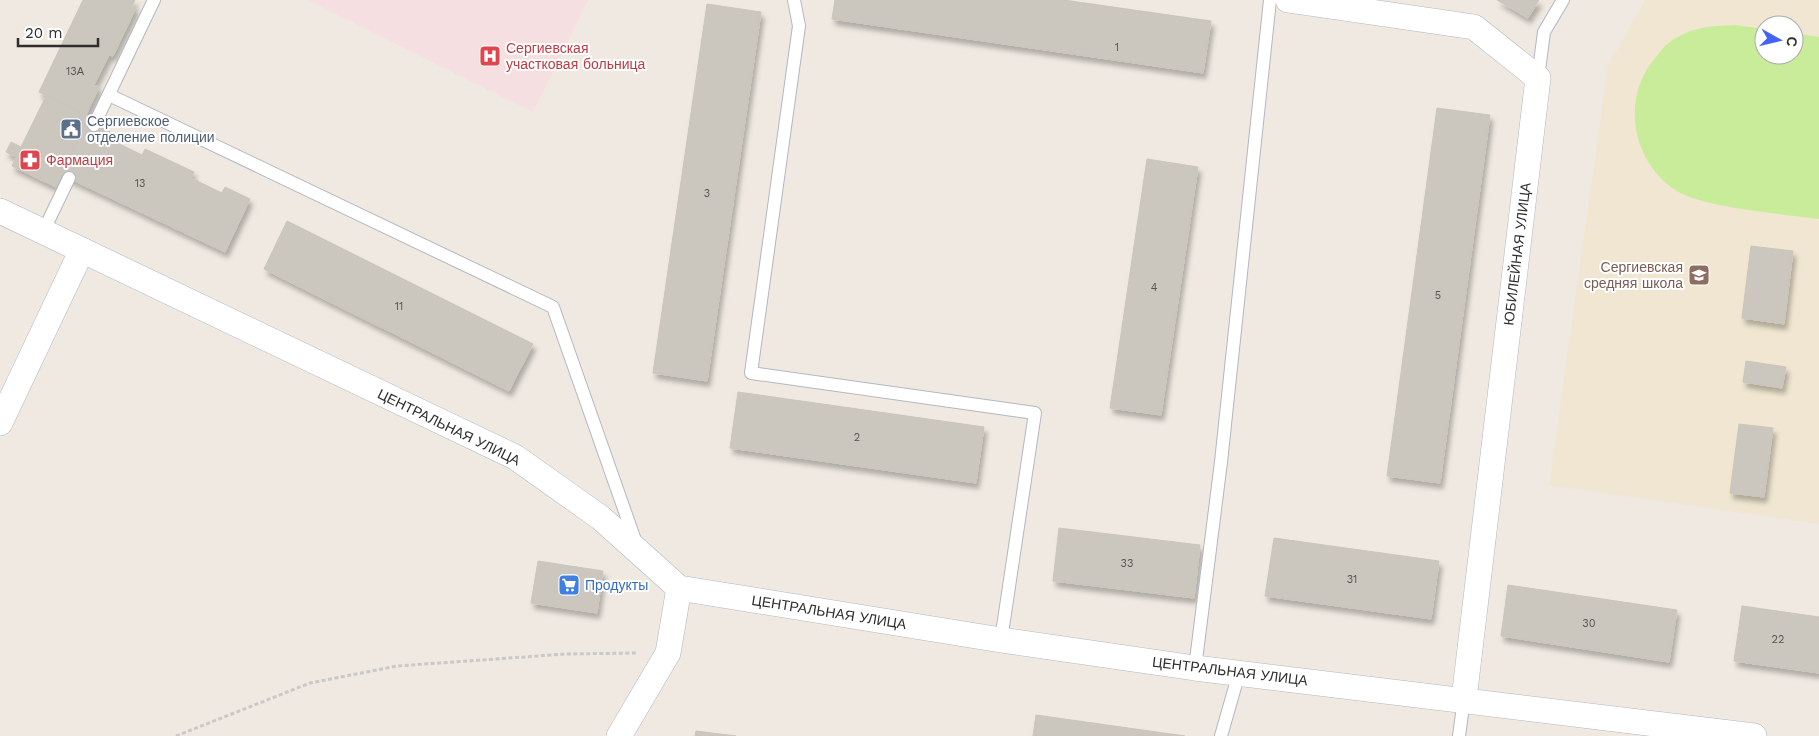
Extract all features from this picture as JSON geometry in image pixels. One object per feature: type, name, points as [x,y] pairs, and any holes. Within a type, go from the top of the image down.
[{"type":"street","points":[[1288,0],[1474,27],[1538,78]]},
{"type":"street","name":"ЮБИЛЕЙНАЯ УЛИЦА","points":[[1464,699],[1538,78]]},
{"type":"street","name":"ЦЕНТРАЛЬНАЯ УЛИЦА","points":[[0,211],[515,457],[601,518],[679,588],[1001,640],[1195,668],[1464,699],[1754,736]]},
{"type":"street","points":[[0,422],[82,250]]},
{"type":"street","points":[[619,736],[668,653],[679,588]]},
{"type":"lane","points":[[94,125],[154,0]]},
{"type":"lane","points":[[794,0],[799,26],[750,373],[1034,413],[1001,640]]},
{"type":"lane","points":[[1195,668],[1222,452],[1270,0]]},
{"type":"lane","points":[[1538,78],[1544,32],[1563,0]]},
{"type":"lane","points":[[109,95],[553,307],[640,552]]},
{"type":"lane","points":[[43,232],[69,178]]},
{"type":"lane","points":[[1221,736],[1239,673]]},
{"type":"lane","points":[[1459,736],[1464,699]]},
{"type":"path","points":[[176,736],[310,683],[397,666],[566,654],[668,653]]},
{"type":"shaded area","name":"Сергиевская участковая больница","points":[[307,0],[588,0],[533,112]]},
{"type":"shaded area","name":"Сергиевская средняя школа","points":[[1645,0],[1819,0],[1819,524],[1549,485],[1608,66]]},
{"type":"green space","points":[[1735,25],[1754,28],[1754,65],[1804,65],[1804,35],[1819,37],[1819,219],[1725,206],[1689,197],[1661,179],[1649,163],[1641,146],[1636,128],[1635,109],[1638,90],[1645,72],[1670,42],[1693,30]]},
{"type":"building","points":[[83,0],[135,0],[132,6],[136,8],[113,56],[109,55],[94,85],[99,87],[86,115],[39,92]]},
{"type":"building","points":[[835,0],[1064,0],[1211,21],[1203,73],[832,19]]},
{"type":"building","points":[[1497,0],[1539,0],[1528,18]]},
{"type":"building","points":[[707,4],[761,12],[707,381],[653,373]]},
{"type":"building","points":[[46,96],[89,117],[56,187],[12,166],[16,157],[6,152],[11,142],[21,147]]},
{"type":"building","points":[[1437,108],[1490,115],[1440,483],[1387,476]]},
{"type":"building","points":[[87,121],[112,133],[109,139],[142,155],[145,149],[194,172],[191,178],[222,193],[225,187],[250,199],[225,252],[62,175]]},
{"type":"building","points":[[1147,159],[1198,167],[1161,415],[1110,408]]},
{"type":"building","points":[[287,221],[533,344],[509,391],[264,269]]},
{"type":"building","points":[[1751,246],[1793,251],[1784,324],[1742,318]]},
{"type":"building","points":[[1746,361],[1786,367],[1782,388],[1743,382]]},
{"type":"building","points":[[738,392],[984,427],[976,483],[730,448]]},
{"type":"building","points":[[1739,424],[1773,428],[1764,497],[1730,493]]},
{"type":"building","points":[[1059,528],[1200,545],[1194,598],[1053,581]]},
{"type":"building","points":[[1274,538],[1439,561],[1431,619],[1265,596]]},
{"type":"building","points":[[538,561],[603,571],[597,613],[531,603]]},
{"type":"building","points":[[1508,585],[1677,610],[1669,662],[1501,636]]},
{"type":"building","points":[[1742,606],[1819,617],[1819,673],[1734,661]]},
{"type":"building","points":[[1036,715],[1185,736],[1033,736]]},
{"type":"building","points":[[696,731],[736,736],[695,736]]},
{"type":"place","name":"Сергиевская участковая больница","points":[[490,56]]},
{"type":"place","name":"Сергиевское отделение полиции","points":[[71,129]]},
{"type":"place","name":"Фармация","points":[[30,160]]},
{"type":"place","name":"Сергиевская средняя школа","points":[[1699,275]]},
{"type":"place","name":"Продукты","points":[[569,585]]}]
